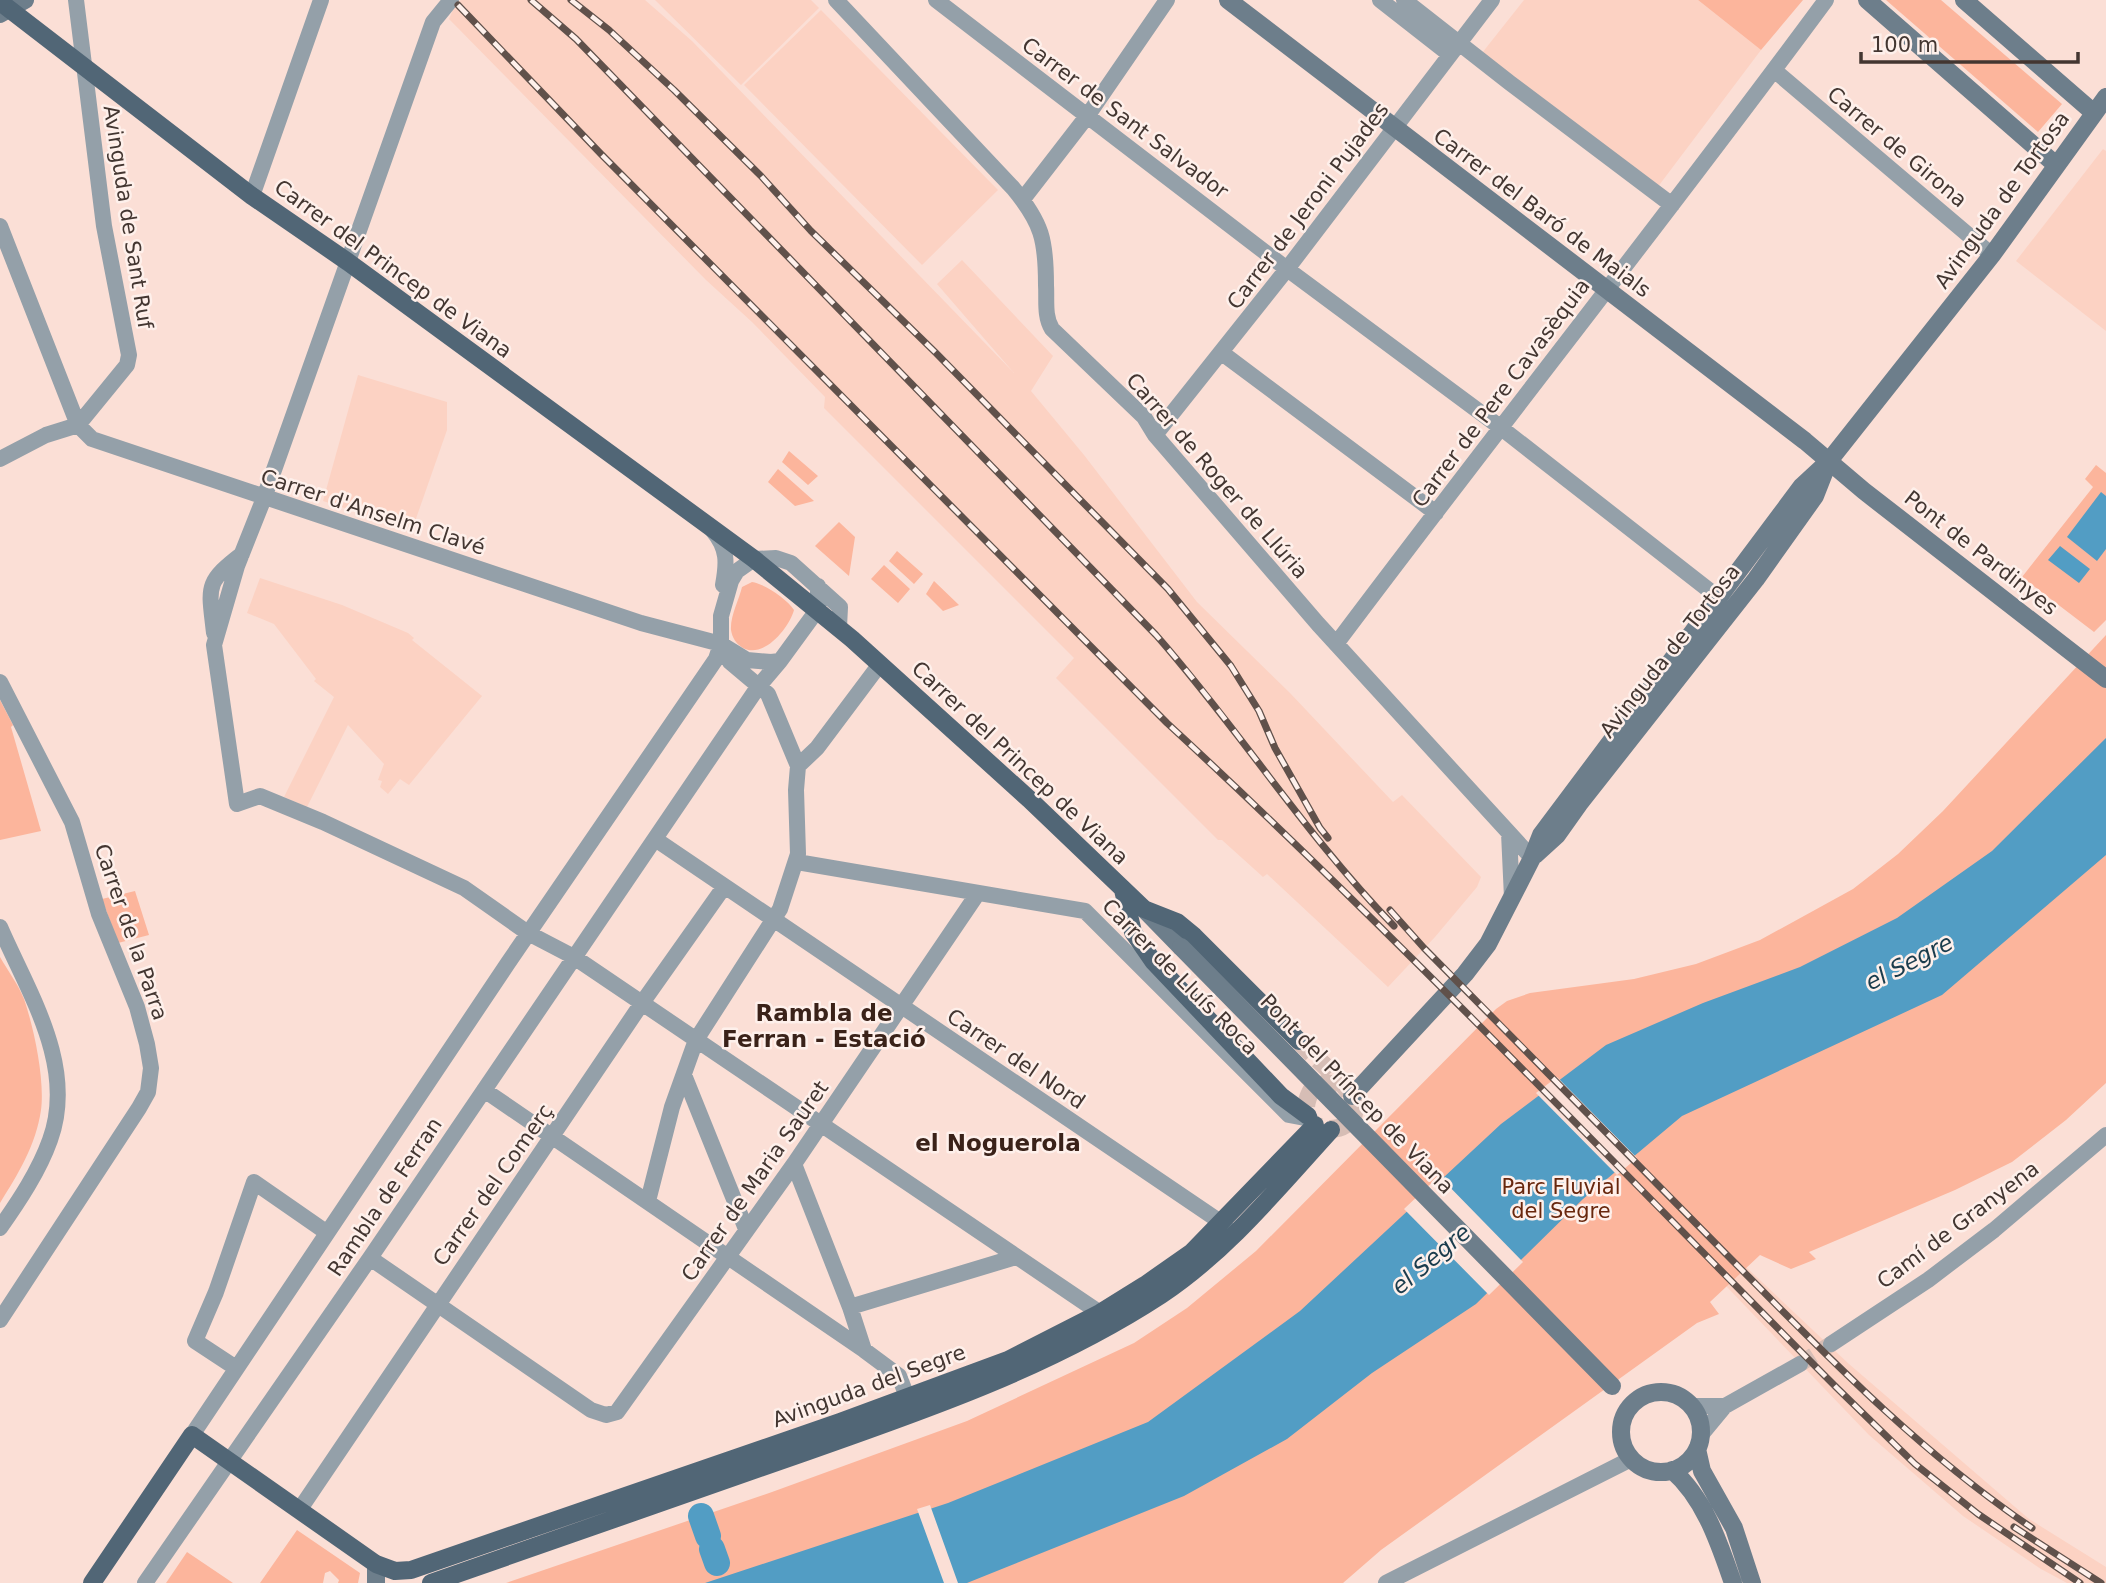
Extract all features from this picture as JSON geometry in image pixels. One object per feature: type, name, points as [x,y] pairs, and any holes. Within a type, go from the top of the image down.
[{"type":"main road","name":"Carrer del Baró de Maials","points":[[1228,0],[1829,461]]},
{"type":"main road","points":[[1867,0],[2056,165]]},
{"type":"main road","points":[[1964,0],[2094,113]]},
{"type":"main road","name":"Carrer del Princep de Viana","points":[[8,6],[84,69],[252,196],[348,262],[754,559],[818,609],[1029,799],[1169,934]]},
{"type":"main road","name":"Avinguda de Tortosa","points":[[1510,903],[1541,835],[1802,486],[1829,461],[1992,255],[2106,97]]},
{"type":"main road","name":"Avinguda de Tortosa","points":[[1532,858],[1558,835],[1579,804],[1756,579],[1815,496],[1829,461]]},
{"type":"main road","name":"Pont de Pardinyes","points":[[1829,461],[2106,679]]},
{"type":"main road","points":[[1123,890],[1133,932],[1153,961],[1281,1096],[1316,1122]]},
{"type":"main road","points":[[1352,1096],[1465,974],[1488,944],[1510,903]]},
{"type":"main road","points":[[1144,909],[1177,922],[1194,936],[1299,1041]]},
{"type":"main road","name":"Pont del Príncep de Viana","points":[[1169,934],[1632,1404]]},
{"type":"main road","name":"Avinguda del Segre","points":[[376,1564],[396,1571],[411,1570],[1015,1373],[1161,1295],[1203,1264],[1316,1122]]},
{"type":"main road","name":"Avinguda del Segre","points":[[431,1583],[910,1406],[1100,1313],[1228,1230]]},
{"type":"main road","points":[[1699,1442],[1687,1462],[1672,1470],[1652,1471],[1631,1459],[1623,1444],[1621,1428],[1625,1414],[1632,1404],[1653,1392],[1670,1393],[1685,1399],[1692,1406],[1698,1417],[1702,1471],[1734,1528],[1752,1583]]},
{"type":"main road","points":[[92,1583],[192,1435],[376,1564],[376,1583]]},
{"type":"main road","points":[[1672,1470],[1688,1484],[1716,1534],[1733,1583]]},
{"type":"street","name":"Avinguda de Sant Ruf","points":[[76,0],[104,226],[129,355],[127,365],[78,425]]},
{"type":"street","points":[[252,196],[321,0]]},
{"type":"street","points":[[451,0],[440,10],[433,22],[243,553],[215,639],[237,804],[260,796],[323,822],[464,888],[528,933],[574,957],[1100,1313]]},
{"type":"street","name":"Carrer de Roger de Llúria","points":[[836,0],[1032,211],[1044,242],[1049,325],[1144,417],[1155,435],[1336,644],[1532,858]]},
{"type":"street","name":"Carrer de Sant Salvador","points":[[936,0],[1287,269],[1500,427],[1719,598]]},
{"type":"street","points":[[1023,199],[1088,115],[1167,0]]},
{"type":"street","points":[[1380,0],[1453,48],[1672,205]]},
{"type":"street","points":[[1404,0],[1453,48]]},
{"type":"street","name":"Carrer de Jeroni Pujades","points":[[1155,435],[1222,353],[1492,0]]},
{"type":"street","name":"Carrer de Pere Cavasèquia","points":[[1336,644],[1826,0]]},
{"type":"street","name":"Carrer de Girona","points":[[1774,71],[1992,255]]},
{"type":"street","points":[[0,226],[78,425],[46,435],[0,459]]},
{"type":"street","points":[[1222,353],[1436,513]]},
{"type":"street","name":"Carrer d'Anselm Clavé","points":[[78,425],[92,439],[264,498],[660,629],[721,644]]},
{"type":"street","points":[[709,527],[721,541],[726,554],[724,604]]},
{"type":"street","name":"Carrer del Princep de Viana","points":[[754,559],[772,557],[791,563],[840,607],[839,627]]},
{"type":"street","points":[[648,1201],[672,1107],[696,1040],[774,920],[797,862],[798,766],[768,694],[730,662],[721,644],[720,623],[735,574],[754,559]]},
{"type":"street","points":[[721,644],[747,660],[780,661],[818,609],[818,586]]},
{"type":"street","name":"Rambla de Ferran","points":[[192,1435],[326,1232],[716,659],[721,644]]},
{"type":"street","name":"Rambla de Ferran","points":[[145,1583],[370,1258],[758,687],[780,661]]},
{"type":"street","points":[[798,766],[817,748],[880,664]]},
{"type":"street","name":"Carrer de la Parra","points":[[0,682],[72,822],[99,914],[128,983],[147,1044],[151,1068],[148,1092],[0,1320]]},
{"type":"street","points":[[1509,833],[1510,903]]},
{"type":"street","points":[[655,839],[724,887]]},
{"type":"street","name":"Carrer de Lluís Roca","points":[[797,862],[1085,911],[1289,1115],[1316,1122]]},
{"type":"street","name":"Carrer del Nord","points":[[724,887],[1228,1230]]},
{"type":"street","name":"Carrer del Comerç","points":[[300,1509],[437,1303],[724,887]]},
{"type":"street","name":"Carrer de Maria Sauret","points":[[437,1303],[592,1410],[606,1415],[617,1412],[794,1164],[978,892]]},
{"type":"street","points":[[0,927],[36,1002],[51,1049],[57,1099],[51,1137],[41,1162],[0,1228]]},
{"type":"street","points":[[684,1075],[746,1229]]},
{"type":"street","points":[[484,1090],[864,1350],[898,1376],[910,1406]]},
{"type":"street","name":"Camí de Granyena","points":[[1831,1344],[1928,1280],[1994,1230],[2106,1135]]},
{"type":"street","points":[[794,1164],[864,1350]]},
{"type":"street","points":[[236,1368],[195,1341],[216,1292],[254,1182],[326,1232]]},
{"type":"street","points":[[850,1307],[1016,1256]]},
{"type":"street","points":[[370,1258],[437,1303]]},
{"type":"street","points":[[1699,1442],[1725,1406],[1800,1364]]},
{"type":"street","points":[[1692,1406],[1725,1406]]},
{"type":"street","points":[[1386,1583],[1631,1459]]},
{"type":"shaded area","points":[[461,0],[645,0],[692,41],[1014,373],[937,284],[962,260],[1053,356],[1031,391],[1197,602],[1290,693],[1393,802],[1402,795],[1481,877],[1477,887],[1435,937],[1388,987],[1267,874],[1263,877],[1222,840],[1218,840],[1056,678],[1074,658],[824,408],[825,397],[752,322],[706,280],[449,19],[455,5]]},
{"type":"shaded area","points":[[655,0],[811,0],[819,8],[741,85]]},
{"type":"shaded area","points":[[1524,0],[1698,0],[1761,50],[1657,188],[1482,53]]},
{"type":"shaded area","points":[[821,10],[998,190],[922,265],[744,85]]},
{"type":"shaded area","points":[[2103,149],[2106,151],[2106,331],[2016,261]]},
{"type":"shaded area","points":[[358,375],[447,402],[447,430],[412,530],[323,501]]},
{"type":"shaded area","points":[[260,578],[342,605],[408,633],[414,638],[412,640],[482,696],[409,785],[400,779],[388,794],[380,787],[382,781],[378,780],[384,764],[348,725],[307,807],[284,797],[334,697],[314,681],[316,679],[274,624],[247,613]]},
{"type":"shaded area","points":[[1746,1267],[1849,1364],[2029,1519],[2106,1567],[2106,1583],[2067,1583],[2041,1569],[1963,1516],[1869,1435],[1726,1286]]},
{"type":"green space","points":[[1698,0],[1803,0],[1761,50]]},
{"type":"green space","points":[[1886,0],[1941,0],[2062,104],[2038,132]]},
{"type":"green space","points":[[789,451],[818,476],[808,485],[782,462]]},
{"type":"green space","points":[[2096,465],[2106,473],[2106,620],[2094,632],[2022,577],[2093,487],[2085,479]]},
{"type":"green space","points":[[778,469],[814,501],[795,506],[768,482]]},
{"type":"green space","points":[[839,522],[855,537],[849,576],[815,546]]},
{"type":"green space","points":[[897,551],[923,574],[914,584],[889,561]]},
{"type":"green space","points":[[884,565],[910,589],[898,603],[871,579]]},
{"type":"green space","points":[[934,581],[959,605],[943,611],[926,594]]},
{"type":"green space","points":[[752,582],[775,593],[794,610],[787,625],[774,640],[767,646],[751,650],[736,642],[731,625],[742,587]]},
{"type":"green space","name":"Parc Fluvial del Segre","points":[[2106,635],[2106,1083],[2066,1120],[2012,1162],[1955,1190],[1809,1252],[1816,1259],[1791,1269],[1760,1255],[1710,1302],[1719,1314],[1697,1323],[1381,1550],[1343,1583],[506,1583],[772,1492],[967,1421],[1134,1343],[1187,1308],[1256,1251],[1496,1009],[1507,1001],[1530,993],[1634,979],[1696,964],[1760,940],[1853,889],[1898,854],[1943,811]]},
{"type":"green space","points":[[0,700],[13,725],[11,727],[41,831],[0,840]]},
{"type":"green space","points":[[135,891],[149,935],[118,943],[102,899]]},
{"type":"green space","points":[[0,957],[19,988],[28,1011],[38,1054],[42,1098],[39,1123],[31,1147],[0,1203]]},
{"type":"green space","points":[[297,1530],[360,1573],[358,1583],[338,1583],[339,1580],[330,1571],[325,1573],[323,1583],[260,1583]]},
{"type":"green space","points":[[187,1552],[233,1583],[166,1583]]},
{"type":"water","points":[[2101,492],[2106,496],[2106,549],[2097,561],[2067,537]]},
{"type":"water","points":[[2060,546],[2090,569],[2079,583],[2048,560]]},
{"type":"water","name":"el Segre","points":[[2106,738],[2106,855],[1942,995],[1682,1116],[1583,1199],[1476,1304],[1372,1373],[1287,1439],[1184,1496],[967,1583],[705,1583],[948,1503],[1148,1422],[1300,1311],[1501,1124],[1606,1045],[1703,1003],[1800,967],[1897,918],[1992,851]]},
{"type":"pier","points":[[1557,1077],[1637,1158],[1617,1175],[1536,1093]]},
{"type":"pier","points":[[1439,1176],[1523,1262],[1489,1295],[1404,1209]]},
{"type":"pier","points":[[930,1505],[958,1583],[944,1583],[917,1509]]},
{"type":"waterway","name":"el Noguerola","points":[[701,1516],[708,1536]]},
{"type":"waterway","name":"el Noguerola","points":[[712,1549],[717,1563]]},
{"type":"tunnel","points":[[1299,1041],[1336,1077],[1349,1092],[1352,1098],[1354,1112],[1350,1122],[1328,1129],[1317,1126],[1309,1119],[1306,1107],[1311,1091],[1326,1083],[1343,1086]]},
{"type":"tunnel","points":[[1800,1364],[1831,1344]]},
{"type":"railway","points":[[531,0],[576,39],[1156,635],[1216,707],[1331,856],[1394,926]]},
{"type":"railway","points":[[571,0],[609,30],[674,90],[1168,589],[1231,666],[1259,711],[1275,748],[1328,838]]},
{"type":"railway","points":[[458,5],[601,154],[1167,723],[1422,968],[1915,1464],[1978,1514],[2080,1583]]},
{"type":"railway","points":[[1390,910],[1424,948],[1837,1365],[1950,1467],[2032,1528]]},
{"type":"railway","points":[[2014,1527],[2101,1583]]},
{"type":"district","name":"Rambla de Ferran - Estació","points":[[824,1026]]},
{"type":"district","name":"el Noguerola","points":[[998,1143]]}]
